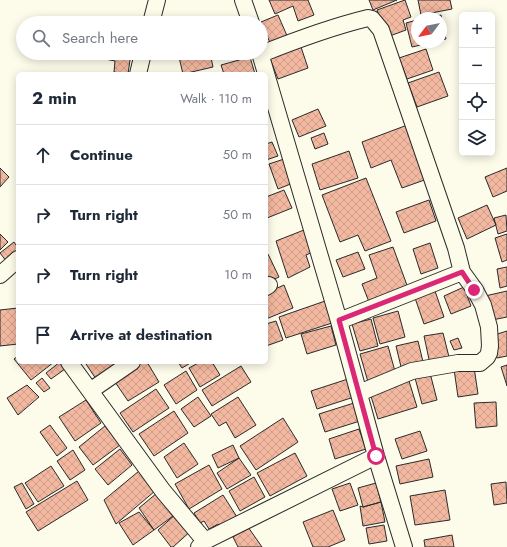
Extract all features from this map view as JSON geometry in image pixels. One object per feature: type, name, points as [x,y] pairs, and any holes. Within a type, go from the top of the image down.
[{"type":"street","points":[[153,16],[156,0]]},
{"type":"street","points":[[243,0],[249,16]]},
{"type":"street","points":[[268,51],[343,24],[368,18],[372,19],[381,30],[456,248],[462,272],[483,305],[489,327],[489,353],[484,361],[480,363],[458,363],[412,371],[359,393]]},
{"type":"street","points":[[138,72],[141,60]]},
{"type":"street","points":[[263,60],[266,72]]},
{"type":"street","points":[[268,78],[339,320],[376,456],[404,547]]},
{"type":"street","points":[[339,320],[462,272]]},
{"type":"street","points":[[70,364],[202,544],[376,456]]},
{"type":"street","points":[[90,390],[129,364]]},
{"type":"building","points":[[269,0],[308,0],[314,15],[298,21],[293,6],[275,14]]},
{"type":"building","points":[[369,0],[397,0],[373,10]]},
{"type":"building","points":[[405,0],[411,17],[403,20],[406,30],[387,37],[377,10]]},
{"type":"building","points":[[418,0],[450,0],[452,9],[436,12],[420,12]]},
{"type":"building","points":[[278,15],[288,38],[271,45],[268,38],[268,19]]},
{"type":"building","points":[[411,22],[411,43],[406,23]]},
{"type":"building","points":[[300,44],[308,68],[278,79],[269,56]]},
{"type":"building","points":[[426,49],[433,70],[407,79],[399,58]]},
{"type":"building","points":[[110,60],[130,60],[128,72],[114,72],[115,61]]},
{"type":"building","points":[[180,60],[212,60],[213,67],[192,72],[183,72]]},
{"type":"building","points":[[239,60],[251,60],[254,72],[223,72],[221,65]]},
{"type":"building","points":[[439,72],[448,96],[417,107],[408,83]]},
{"type":"building","points":[[318,109],[326,126],[299,137],[292,120]]},
{"type":"building","points":[[410,124],[430,178],[402,188],[391,160],[371,168],[362,142]]},
{"type":"building","points":[[324,133],[328,144],[315,149],[311,138]]},
{"type":"building","points":[[272,142],[278,156],[268,159],[268,143]]},
{"type":"building","points":[[349,151],[358,178],[320,190],[312,164]]},
{"type":"building","points":[[284,159],[293,183],[278,189],[269,164]]},
{"type":"building","points":[[0,168],[9,177],[0,187]]},
{"type":"building","points":[[507,168],[507,191],[493,197],[485,177]]},
{"type":"building","points":[[366,178],[391,241],[365,251],[358,235],[340,242],[322,195]]},
{"type":"building","points":[[284,190],[292,208],[268,218],[268,196]]},
{"type":"building","points":[[429,200],[436,221],[404,233],[396,212]]},
{"type":"building","points":[[487,205],[496,225],[467,239],[458,218]]},
{"type":"building","points":[[506,215],[507,231],[498,234],[494,218]]},
{"type":"building","points":[[304,230],[313,252],[306,255],[310,267],[288,278],[276,241]]},
{"type":"building","points":[[0,234],[8,242],[0,250]]},
{"type":"building","points":[[507,234],[507,260],[502,262],[495,238]]},
{"type":"building","points":[[14,242],[16,245],[16,255],[7,262],[0,253]]},
{"type":"building","points":[[430,243],[438,268],[421,274],[413,249]]},
{"type":"building","points":[[393,247],[408,288],[369,302],[362,284],[377,278],[369,255]]},
{"type":"building","points":[[358,252],[365,269],[343,277],[336,260]]},
{"type":"building","points":[[268,254],[279,277],[268,282]]},
{"type":"building","points":[[507,267],[507,286],[500,288],[497,269]]},
{"type":"building","points":[[284,285],[293,308],[268,318],[268,292]]},
{"type":"building","points":[[464,287],[471,306],[451,314],[444,296]]},
{"type":"building","points":[[435,291],[444,317],[424,324],[415,298]]},
{"type":"building","points":[[507,291],[507,317],[492,320],[485,296]]},
{"type":"building","points":[[328,300],[335,322],[286,338],[279,317]]},
{"type":"building","points":[[16,308],[16,344],[0,346],[0,310]]},
{"type":"building","points":[[398,311],[405,337],[380,344],[373,318]]},
{"type":"building","points":[[371,319],[378,346],[360,351],[352,324]]},
{"type":"building","points":[[276,321],[283,340],[268,345],[268,323]]},
{"type":"building","points":[[331,326],[336,345],[307,354],[301,334]]},
{"type":"building","points":[[507,331],[507,356],[497,358],[491,336]]},
{"type":"building","points":[[443,333],[450,361],[430,364],[424,336]]},
{"type":"building","points":[[458,338],[462,348],[454,350],[450,341]]},
{"type":"building","points":[[418,341],[424,366],[402,371],[396,346]]},
{"type":"building","points":[[388,346],[396,375],[368,382],[360,354]]},
{"type":"building","points":[[18,364],[51,364],[31,380]]},
{"type":"building","points":[[57,364],[61,364],[65,369],[51,379],[46,373]]},
{"type":"building","points":[[86,364],[124,364],[98,382]]},
{"type":"building","points":[[136,364],[148,364],[159,382],[128,401],[115,382]]},
{"type":"building","points":[[179,364],[189,364],[182,368]]},
{"type":"building","points":[[196,364],[213,364],[220,375],[200,387],[189,368]]},
{"type":"building","points":[[507,365],[507,386],[501,367]]},
{"type":"building","points":[[241,366],[251,382],[212,406],[202,390]]},
{"type":"building","points":[[474,367],[478,394],[458,397],[454,369]]},
{"type":"building","points":[[186,371],[197,390],[176,404],[164,385]]},
{"type":"building","points":[[430,373],[437,400],[422,404],[415,378]]},
{"type":"building","points":[[42,378],[50,388],[44,392],[36,383]]},
{"type":"building","points":[[348,379],[354,397],[317,409],[311,391]]},
{"type":"building","points":[[409,381],[417,407],[378,419],[370,393]]},
{"type":"building","points":[[27,385],[39,397],[18,415],[7,398]]},
{"type":"building","points":[[156,389],[169,408],[133,432],[120,413]]},
{"type":"building","points":[[198,397],[211,416],[194,427],[181,409]]},
{"type":"building","points":[[238,397],[256,425],[235,438],[226,422],[219,426],[211,414]]},
{"type":"building","points":[[86,400],[101,423],[75,441],[59,417]]},
{"type":"building","points":[[496,402],[497,426],[476,428],[474,403]]},
{"type":"building","points":[[354,403],[360,421],[325,432],[319,414]]},
{"type":"building","points":[[174,411],[188,433],[154,456],[139,434]]},
{"type":"building","points":[[283,418],[298,442],[256,470],[240,446]]},
{"type":"building","points":[[50,425],[67,448],[57,456],[40,432]]},
{"type":"building","points":[[105,426],[120,445],[93,465],[79,447]]},
{"type":"building","points":[[359,429],[366,449],[335,459],[329,439]]},
{"type":"building","points":[[420,431],[427,451],[402,459],[395,439]]},
{"type":"building","points":[[184,443],[198,464],[177,478],[164,457]]},
{"type":"building","points":[[233,445],[239,458],[218,468],[212,455]]},
{"type":"building","points":[[120,449],[132,465],[108,485],[95,469]]},
{"type":"building","points":[[73,450],[85,470],[70,480],[57,461]]},
{"type":"building","points":[[295,453],[307,476],[270,496],[257,473]]},
{"type":"building","points":[[239,458],[251,475],[227,489],[217,473]]},
{"type":"building","points":[[429,459],[433,477],[400,484],[396,466]]},
{"type":"building","points":[[209,465],[222,489],[189,509],[175,484]]},
{"type":"building","points":[[51,466],[64,486],[38,502],[25,483]]},
{"type":"building","points":[[139,471],[155,491],[116,524],[104,500]]},
{"type":"building","points":[[254,477],[265,497],[240,511],[229,491]]},
{"type":"building","points":[[77,481],[88,500],[38,531],[26,512]]},
{"type":"building","points":[[506,482],[507,503],[494,505],[491,484]]},
{"type":"building","points":[[22,483],[34,504],[26,509],[14,487]]},
{"type":"building","points":[[350,483],[358,505],[340,511],[332,489]]},
{"type":"building","points":[[376,483],[381,502],[363,507],[358,488]]},
{"type":"building","points":[[445,490],[450,520],[415,525],[410,496]]},
{"type":"building","points":[[157,493],[173,516],[154,530],[139,508]]},
{"type":"building","points":[[223,495],[237,517],[220,527],[218,524],[209,529],[204,521],[200,523],[194,513]]},
{"type":"building","points":[[381,502],[385,522],[363,526],[360,506],[363,507]]},
{"type":"building","points":[[333,510],[345,540],[328,547],[313,547],[303,522]]},
{"type":"building","points":[[139,512],[154,530],[133,545],[119,523]]},
{"type":"building","points":[[177,513],[192,530],[173,547],[171,547],[158,530]]},
{"type":"building","points":[[384,525],[387,541],[369,544],[366,528]]},
{"type":"building","points":[[248,527],[262,547],[238,547],[233,537]]},
{"type":"building","points":[[452,535],[454,547],[425,547],[424,540]]},
{"type":"route","points":[[376,456],[339,320],[462,272],[474,290]]}]
